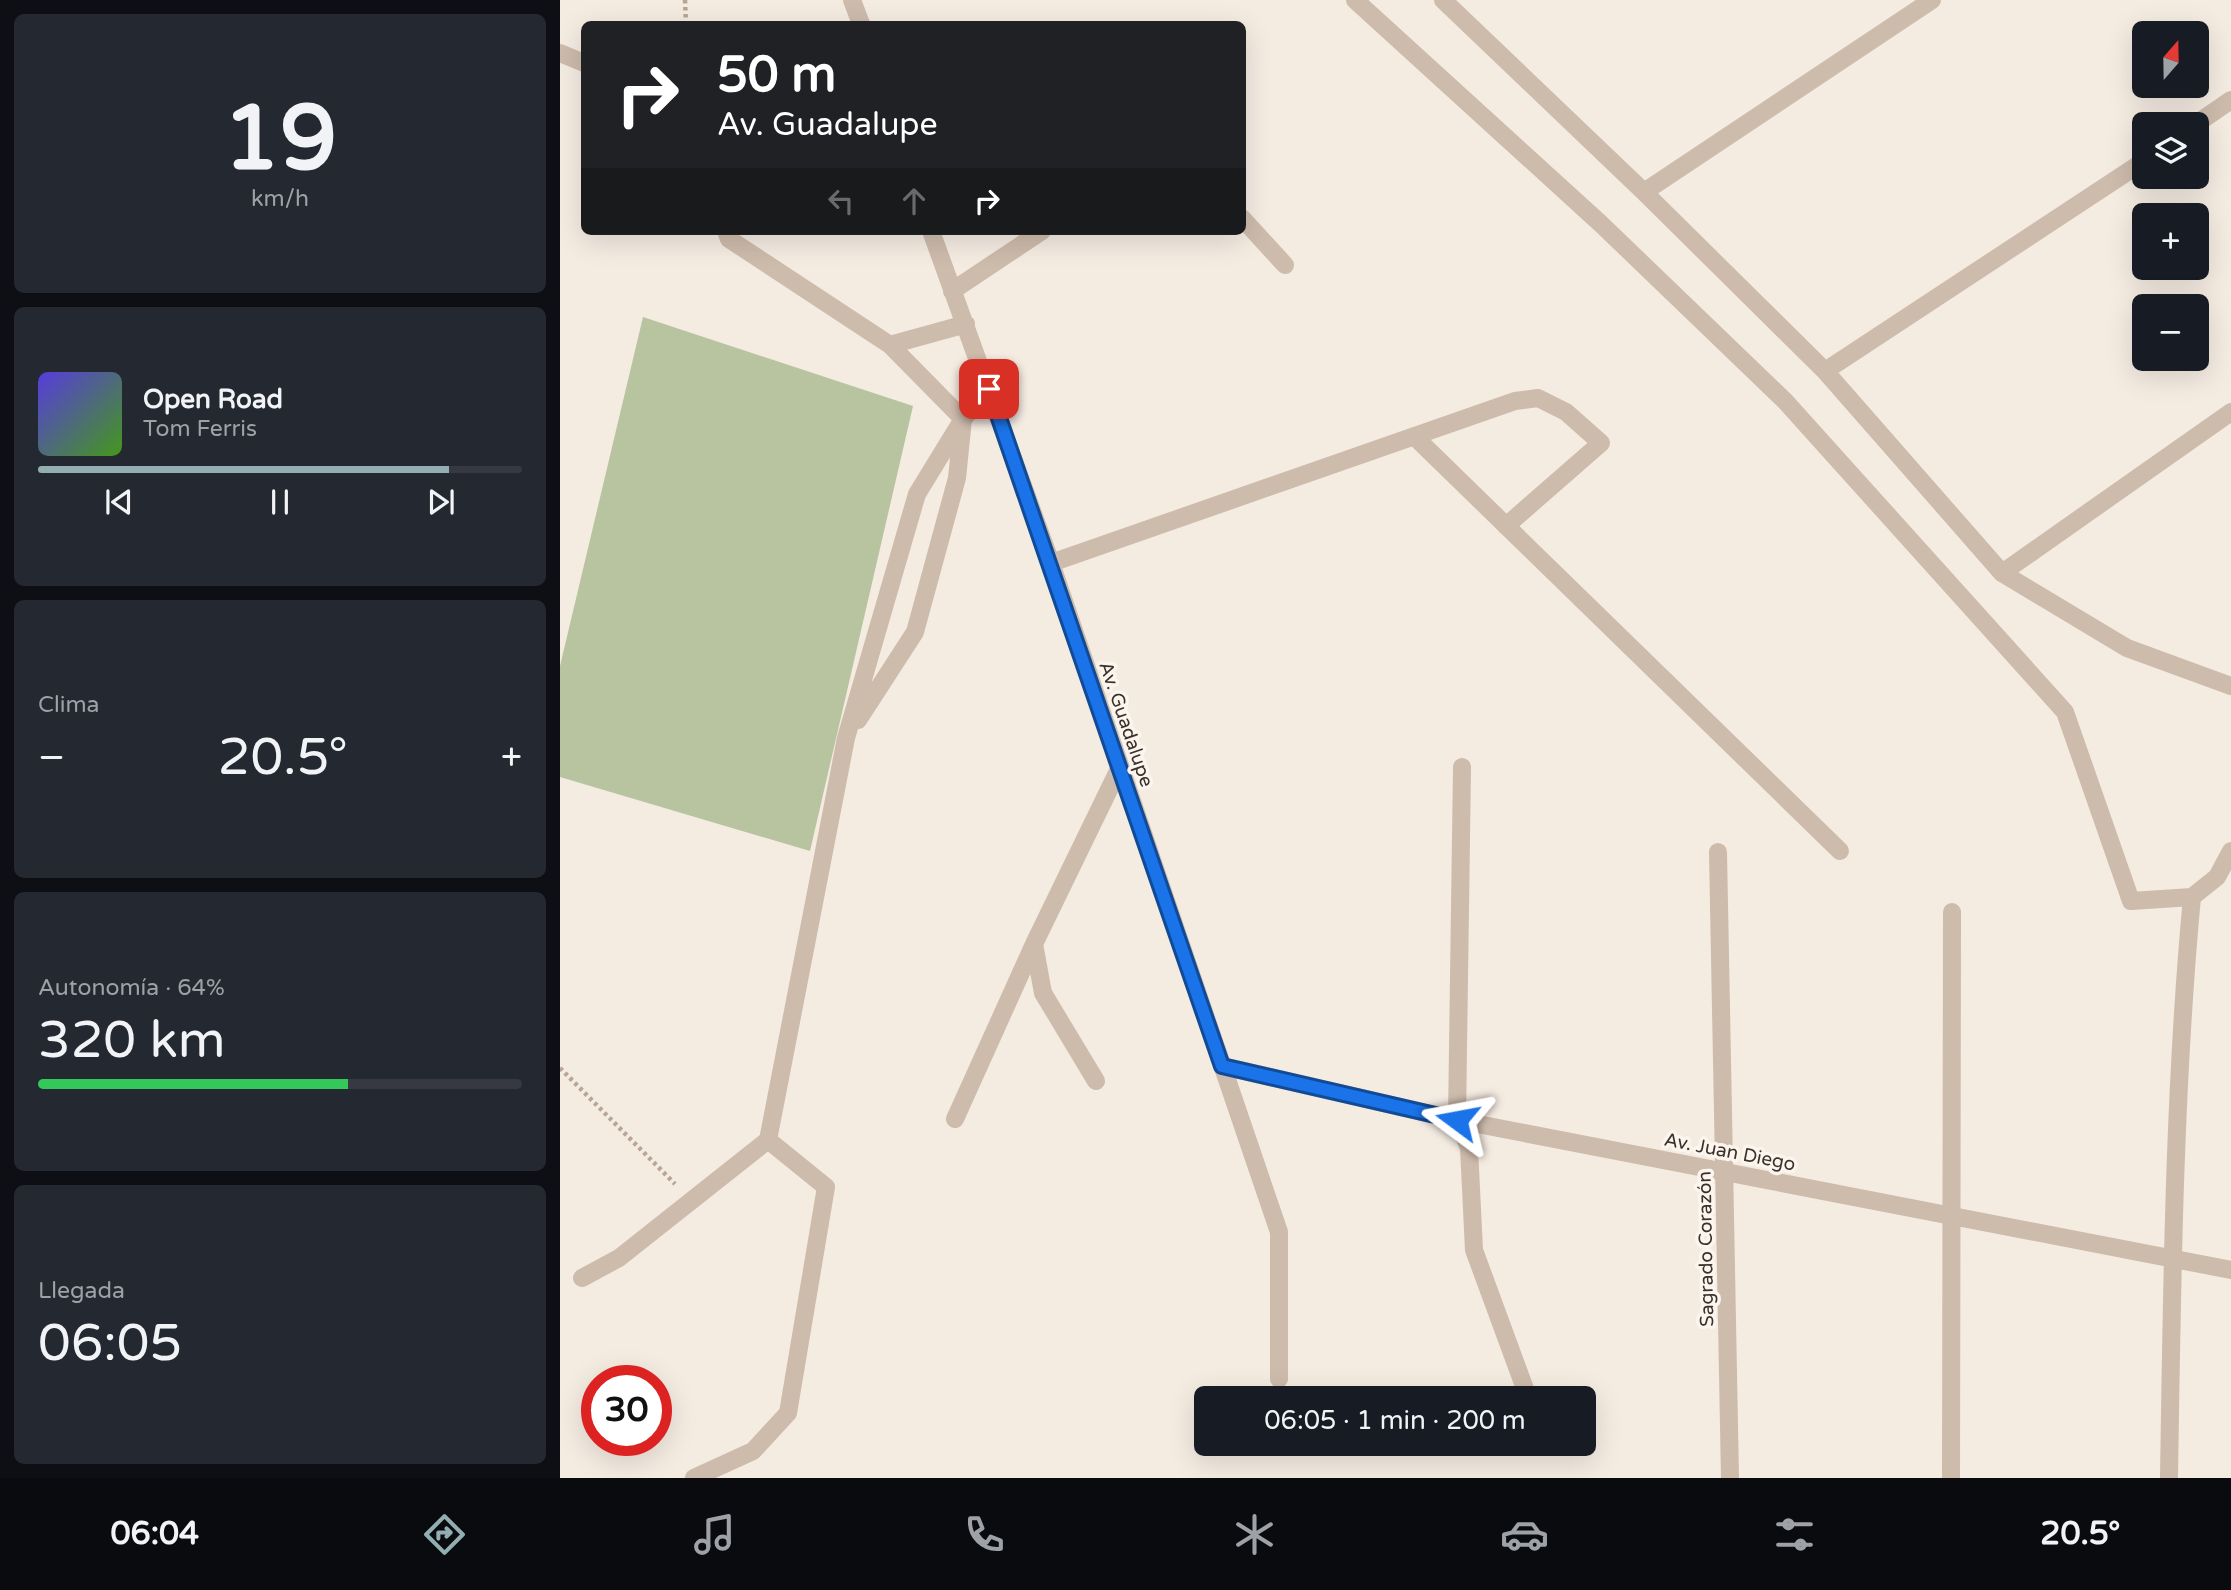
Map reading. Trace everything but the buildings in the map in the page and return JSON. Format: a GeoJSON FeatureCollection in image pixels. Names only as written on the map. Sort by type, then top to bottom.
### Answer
{"type":"FeatureCollection","features":[{"type":"Feature","properties":{"kind":"street"},"geometry":{"type":"LineString","coordinates":[[852,0],[860,21]]}},
{"type":"Feature","properties":{"kind":"street"},"geometry":{"type":"LineString","coordinates":[[1355,0],[1601,224],[1785,401],[2065,712],[2131,901],[2192,897],[2217,877],[2231,851]]}},
{"type":"Feature","properties":{"kind":"street"},"geometry":{"type":"LineString","coordinates":[[1443,0],[1644,192],[1825,371],[2002,573],[2127,648],[2231,686]]}},
{"type":"Feature","properties":{"kind":"street"},"geometry":{"type":"LineString","coordinates":[[1644,192],[1931,0]]}},
{"type":"Feature","properties":{"kind":"street"},"geometry":{"type":"LineString","coordinates":[[560,52],[581,62]]}},
{"type":"Feature","properties":{"kind":"street"},"geometry":{"type":"LineString","coordinates":[[2209,115],[2231,100]]}},
{"type":"Feature","properties":{"kind":"street"},"geometry":{"type":"LineString","coordinates":[[1825,371],[2132,169]]}},
{"type":"Feature","properties":{"kind":"street"},"geometry":{"type":"LineString","coordinates":[[1246,222],[1285,265]]}},
{"type":"Feature","properties":{"kind":"street"},"geometry":{"type":"LineString","coordinates":[[728,235],[729,239],[890,345],[963,419]]}},
{"type":"Feature","properties":{"kind":"street","name":"Av. Guadalupe"},"geometry":{"type":"LineString","coordinates":[[932,235],[1051,563],[1279,1233],[1279,1379]]}},
{"type":"Feature","properties":{"kind":"street"},"geometry":{"type":"LineString","coordinates":[[952,291],[1036,235]]}},
{"type":"Feature","properties":{"kind":"street"},"geometry":{"type":"LineString","coordinates":[[890,345],[965,324]]}},
{"type":"Feature","properties":{"kind":"street"},"geometry":{"type":"LineString","coordinates":[[582,1278],[619,1258],[768,1140],[846,738],[917,494],[963,419],[989,389]]}},
{"type":"Feature","properties":{"kind":"street"},"geometry":{"type":"LineString","coordinates":[[1051,563],[1416,438],[1515,401],[1538,398],[1566,412],[1601,443],[1506,526]]}},
{"type":"Feature","properties":{"kind":"street"},"geometry":{"type":"LineString","coordinates":[[2002,573],[2231,412]]}},
{"type":"Feature","properties":{"kind":"street"},"geometry":{"type":"LineString","coordinates":[[846,738],[915,632],[957,478],[963,419]]}},
{"type":"Feature","properties":{"kind":"street"},"geometry":{"type":"LineString","coordinates":[[1416,438],[1840,851]]}},
{"type":"Feature","properties":{"kind":"street"},"geometry":{"type":"LineString","coordinates":[[955,1119],[1034,944],[1120,767]]}},
{"type":"Feature","properties":{"kind":"street"},"geometry":{"type":"LineString","coordinates":[[1462,767],[1457,1120],[1469,1148],[1474,1250],[1524,1386]]}},
{"type":"Feature","properties":{"kind":"street","name":"Sagrado Corazón"},"geometry":{"type":"LineString","coordinates":[[1718,852],[1730,1478]]}},
{"type":"Feature","properties":{"kind":"street"},"geometry":{"type":"LineString","coordinates":[[2169,1478],[2172,1259],[2181,1014],[2192,897]]}},
{"type":"Feature","properties":{"kind":"street"},"geometry":{"type":"LineString","coordinates":[[1951,1478],[1952,912]]}},
{"type":"Feature","properties":{"kind":"street"},"geometry":{"type":"LineString","coordinates":[[1034,944],[1043,993],[1096,1081]]}},
{"type":"Feature","properties":{"kind":"street","name":"Av. Juan Diego"},"geometry":{"type":"LineString","coordinates":[[1222,1066],[1457,1120],[2231,1270]]}},
{"type":"Feature","properties":{"kind":"street"},"geometry":{"type":"LineString","coordinates":[[694,1478],[753,1451],[788,1413],[826,1187],[768,1140]]}},
{"type":"Feature","properties":{"kind":"path"},"geometry":{"type":"LineString","coordinates":[[685,0],[686,21]]}},
{"type":"Feature","properties":{"kind":"path"},"geometry":{"type":"LineString","coordinates":[[560,1068],[692,1201]]}},
{"type":"Feature","properties":{"kind":"green space"},"geometry":{"type":"Polygon","coordinates":[[[643,317],[913,406],[810,851],[560,777],[560,666],[643,317]]]}},
{"type":"Feature","properties":{"kind":"route"},"geometry":{"type":"LineString","coordinates":[[989,389],[1222,1066],[1457,1120]]}}]}
